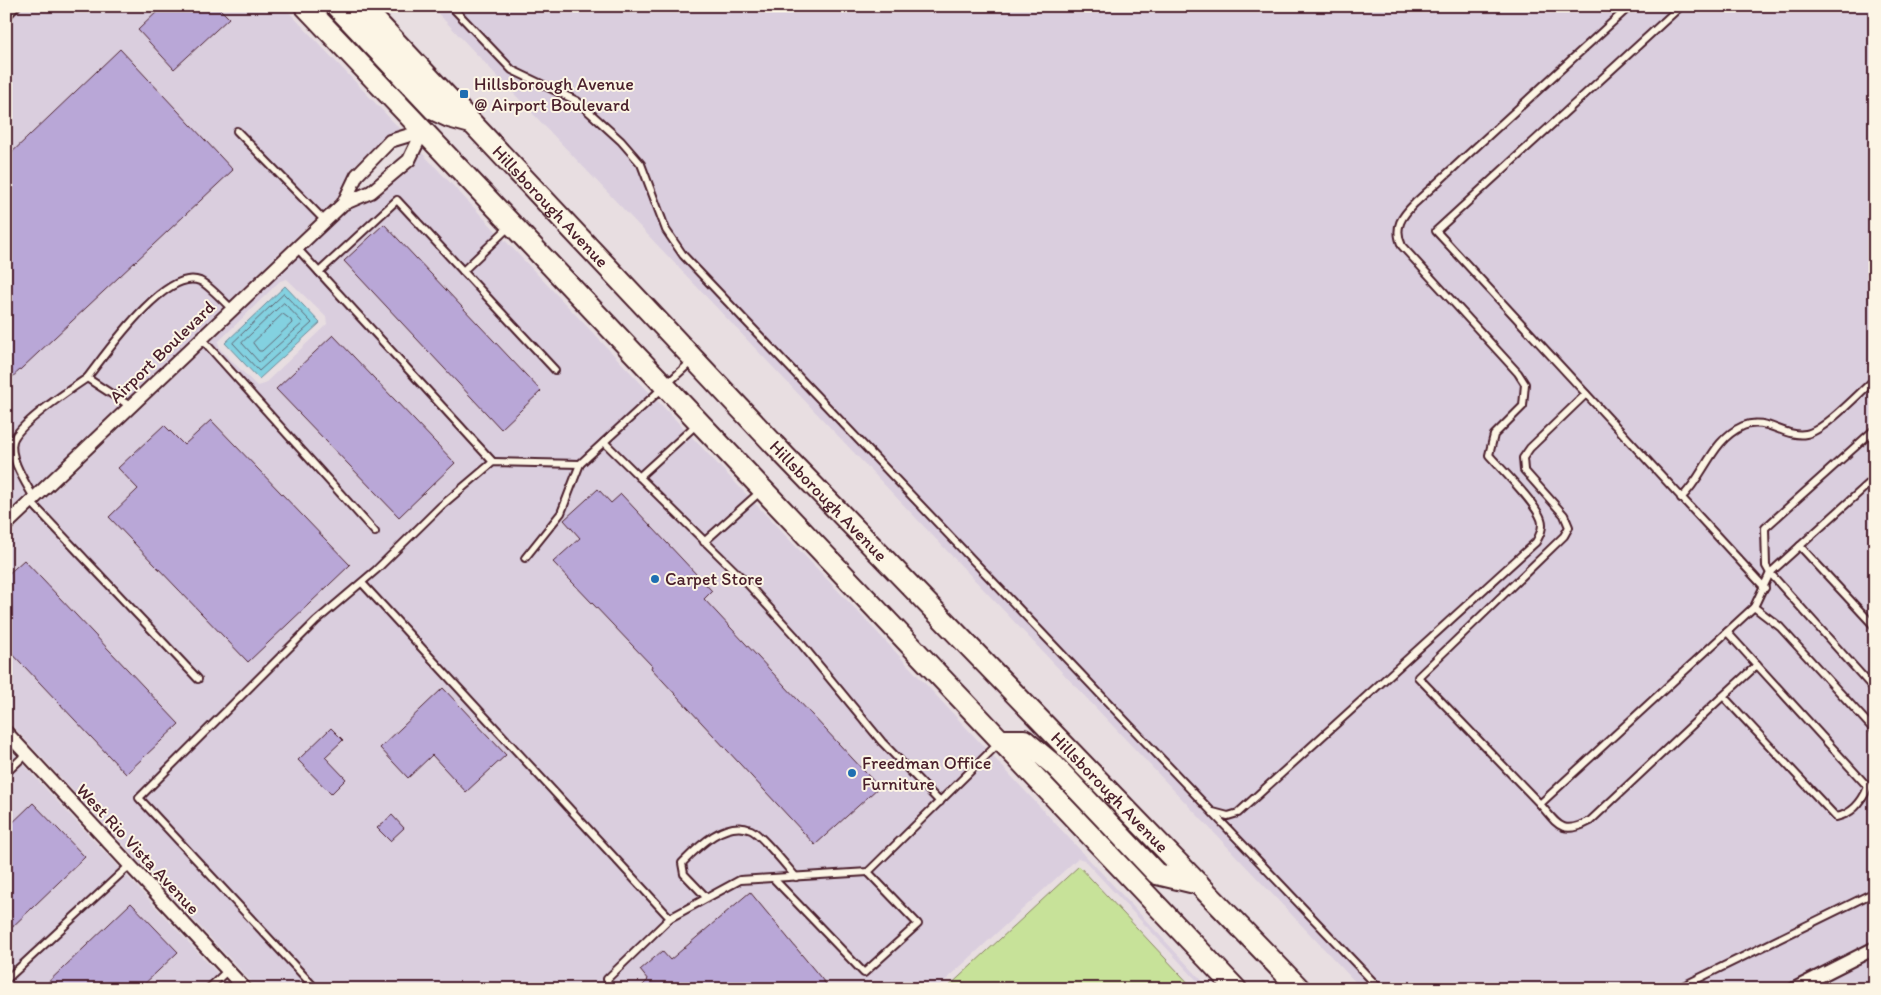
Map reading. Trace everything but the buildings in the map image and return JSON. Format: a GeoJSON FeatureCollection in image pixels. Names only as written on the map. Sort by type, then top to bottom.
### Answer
{"type":"FeatureCollection","features":[{"type":"Feature","properties":{"kind":"main road"},"geometry":{"type":"LineString","coordinates":[[304,6],[1229,982],[1247,989]]}},
{"type":"Feature","properties":{"kind":"main road"},"geometry":{"type":"LineString","coordinates":[[336,6],[434,110],[449,117],[471,123]]}},
{"type":"Feature","properties":{"kind":"main road","name":"Hillsborough Avenue"},"geometry":{"type":"LineString","coordinates":[[362,6],[694,359],[1300,989]]}},
{"type":"Feature","properties":{"kind":"main road"},"geometry":{"type":"LineString","coordinates":[[1001,740],[1024,740],[1055,766],[1157,874],[1198,884]]}},
{"type":"Feature","properties":{"kind":"street","name":"Airport Boulevard"},"geometry":{"type":"LineString","coordinates":[[343,204],[357,175],[390,141],[423,131]]}},
{"type":"Feature","properties":{"kind":"street","name":"Airport Boulevard"},"geometry":{"type":"LineString","coordinates":[[6,525],[325,220],[343,204],[371,192],[409,160],[423,131]]}},
{"type":"Feature","properties":{"kind":"street","name":"West Rio Vista Avenue"},"geometry":{"type":"LineString","coordinates":[[6,732],[245,989]]}},
{"type":"Feature","properties":{"kind":"street"},"geometry":{"type":"LineString","coordinates":[[1794,989],[1875,948]]}},
{"type":"Feature","properties":{"kind":"lane"},"geometry":{"type":"LineString","coordinates":[[6,17],[18,6]]}},
{"type":"Feature","properties":{"kind":"lane"},"geometry":{"type":"LineString","coordinates":[[451,6],[512,70],[577,101],[621,141],[641,164],[666,230],[682,255],[1380,989]]}},
{"type":"Feature","properties":{"kind":"lane"},"geometry":{"type":"LineString","coordinates":[[1212,812],[1228,816],[1238,813],[1536,542],[1542,532],[1542,520],[1534,508],[1489,455],[1494,435],[1523,406],[1525,384],[1518,373],[1402,246],[1398,226],[1402,217],[1415,203],[1630,6]]}},
{"type":"Feature","properties":{"kind":"lane"},"geometry":{"type":"LineString","coordinates":[[1681,6],[1436,231],[1765,588]]}},
{"type":"Feature","properties":{"kind":"lane"},"geometry":{"type":"LineString","coordinates":[[237,131],[325,220]]}},
{"type":"Feature","properties":{"kind":"lane"},"geometry":{"type":"LineString","coordinates":[[319,272],[397,200],[555,370]]}},
{"type":"Feature","properties":{"kind":"lane"},"geometry":{"type":"LineString","coordinates":[[463,271],[512,224]]}},
{"type":"Feature","properties":{"kind":"lane"},"geometry":{"type":"LineString","coordinates":[[296,247],[493,462]]}},
{"type":"Feature","properties":{"kind":"lane"},"geometry":{"type":"LineString","coordinates":[[198,679],[33,500],[21,476],[13,453],[13,440],[25,424],[87,378],[114,339],[165,289],[183,280],[199,281],[232,309]]}},
{"type":"Feature","properties":{"kind":"lane"},"geometry":{"type":"LineString","coordinates":[[201,338],[374,532]]}},
{"type":"Feature","properties":{"kind":"lane"},"geometry":{"type":"LineString","coordinates":[[526,558],[561,513],[580,464],[694,359]]}},
{"type":"Feature","properties":{"kind":"lane"},"geometry":{"type":"LineString","coordinates":[[87,378],[130,406]]}},
{"type":"Feature","properties":{"kind":"lane"},"geometry":{"type":"LineString","coordinates":[[1682,498],[1692,488],[1714,448],[1731,433],[1744,426],[1758,423],[1805,434],[1818,430],[1875,378]]}},
{"type":"Feature","properties":{"kind":"lane"},"geometry":{"type":"LineString","coordinates":[[1586,394],[1530,448],[1524,458],[1524,470],[1564,515],[1569,527],[1564,536],[1418,677],[1557,824],[1567,829],[1576,828],[1590,821],[1757,665]]}},
{"type":"Feature","properties":{"kind":"lane"},"geometry":{"type":"LineString","coordinates":[[639,477],[699,422]]}},
{"type":"Feature","properties":{"kind":"lane"},"geometry":{"type":"LineString","coordinates":[[1875,429],[1765,528],[1766,566],[1770,573],[1875,690]]}},
{"type":"Feature","properties":{"kind":"lane"},"geometry":{"type":"LineString","coordinates":[[604,442],[794,635],[882,742],[940,802]]}},
{"type":"Feature","properties":{"kind":"lane"},"geometry":{"type":"LineString","coordinates":[[316,989],[139,798],[316,621],[362,583],[441,506],[493,462],[580,464]]}},
{"type":"Feature","properties":{"kind":"lane"},"geometry":{"type":"LineString","coordinates":[[1540,804],[1754,607],[1765,588],[1770,573],[1875,478]]}},
{"type":"Feature","properties":{"kind":"lane"},"geometry":{"type":"LineString","coordinates":[[704,542],[763,489]]}},
{"type":"Feature","properties":{"kind":"lane"},"geometry":{"type":"LineString","coordinates":[[1800,546],[1875,627]]}},
{"type":"Feature","properties":{"kind":"lane"},"geometry":{"type":"LineString","coordinates":[[362,583],[670,918]]}},
{"type":"Feature","properties":{"kind":"lane"},"geometry":{"type":"LineString","coordinates":[[1754,607],[1780,627],[1875,731]]}},
{"type":"Feature","properties":{"kind":"lane"},"geometry":{"type":"LineString","coordinates":[[1723,696],[1836,817],[1851,811],[1860,802],[1868,786],[1727,632]]}},
{"type":"Feature","properties":{"kind":"lane"},"geometry":{"type":"LineString","coordinates":[[609,989],[607,979],[670,918],[740,880],[868,872],[1001,740]]}},
{"type":"Feature","properties":{"kind":"lane"},"geometry":{"type":"LineString","coordinates":[[6,773],[26,754]]}},
{"type":"Feature","properties":{"kind":"lane"},"geometry":{"type":"LineString","coordinates":[[706,898],[684,874],[682,863],[723,829],[740,827],[752,830],[796,877]]}},
{"type":"Feature","properties":{"kind":"lane"},"geometry":{"type":"LineString","coordinates":[[6,980],[130,865]]}},
{"type":"Feature","properties":{"kind":"lane"},"geometry":{"type":"LineString","coordinates":[[774,878],[864,973],[918,924],[868,872]]}},
{"type":"Feature","properties":{"kind":"lane"},"geometry":{"type":"LineString","coordinates":[[1677,989],[1875,892]]}},
{"type":"Feature","properties":{"kind":"lane"},"geometry":{"type":"LineString","coordinates":[[208,989],[228,970]]}},
{"type":"Feature","properties":{"kind":"shaded area"},"geometry":{"type":"Polygon","coordinates":[[[6,6],[283,6],[400,129],[384,136],[351,169],[336,199],[6,514],[6,6]]]}},
{"type":"Feature","properties":{"kind":"shaded area"},"geometry":{"type":"Polygon","coordinates":[[[431,6],[1875,6],[1875,989],[1362,989],[431,6]]]}},
{"type":"Feature","properties":{"kind":"shaded area"},"geometry":{"type":"Polygon","coordinates":[[[422,153],[862,616],[1210,989],[1205,989],[1084,860],[1078,858],[936,989],[258,989],[6,719],[6,537],[347,211],[376,198],[414,167],[422,153]],[[287,279],[280,281],[218,342],[220,349],[257,386],[264,384],[327,324],[326,317],[287,279]]]}},
{"type":"Feature","properties":{"kind":"shaded area"},"geometry":{"type":"Polygon","coordinates":[[[6,746],[232,989],[6,989],[6,746]]]}},
{"type":"Feature","properties":{"kind":"green space"},"geometry":{"type":"Polygon","coordinates":[[[1079,866],[1194,989],[946,989],[1079,866]]]}},
{"type":"Feature","properties":{"kind":"water"},"geometry":{"type":"Polygon","coordinates":[[[285,286],[320,323],[259,379],[225,343],[285,286]]]}},
{"type":"Feature","properties":{"kind":"place","name":"Hillsborough Avenue @ Airport Boulevard"},"geometry":{"type":"Point","coordinates":[464,94]}},
{"type":"Feature","properties":{"kind":"place","name":"Carpet Store"},"geometry":{"type":"Point","coordinates":[655,579]}},
{"type":"Feature","properties":{"kind":"place","name":"Freedman Office Furniture"},"geometry":{"type":"Point","coordinates":[852,773]}}]}
